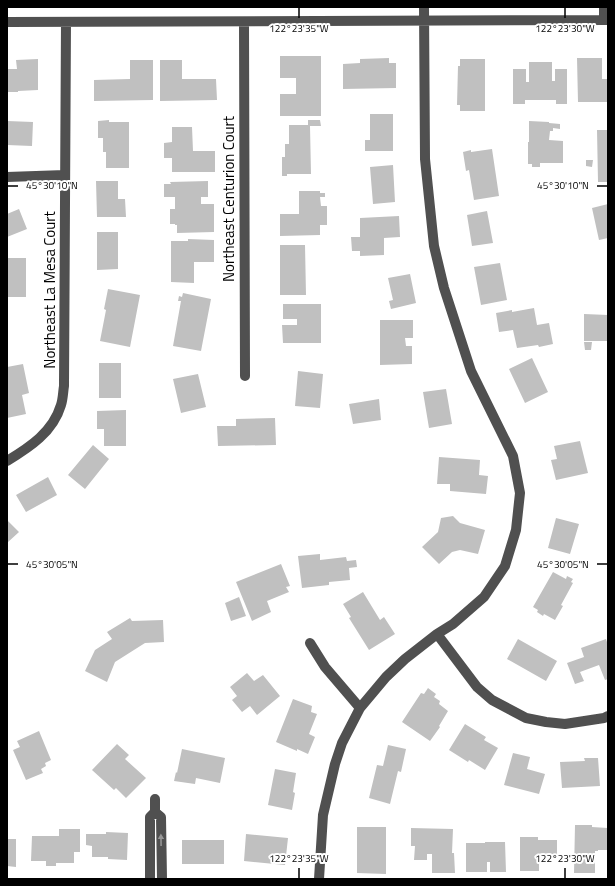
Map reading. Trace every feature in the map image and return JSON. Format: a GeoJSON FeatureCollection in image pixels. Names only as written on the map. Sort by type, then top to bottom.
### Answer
{"type":"FeatureCollection","features":[{"type":"Feature","properties":{"kind":"street"},"geometry":{"type":"LineString","coordinates":[[320,879],[323,815],[335,764],[342,744],[360,708],[386,677],[405,659],[437,634],[453,624],[484,597],[505,566],[516,530],[520,493],[513,456],[470,370],[444,288],[434,246],[425,159],[424,7]]}},
{"type":"Feature","properties":{"kind":"street"},"geometry":{"type":"LineString","coordinates":[[7,22],[606,20],[604,7]]}},
{"type":"Feature","properties":{"kind":"street","name":"Northeast La Mesa Court"},"geometry":{"type":"LineString","coordinates":[[7,461],[42,437],[54,422],[61,405],[64,386],[66,22]]}},
{"type":"Feature","properties":{"kind":"street","name":"Northeast Centurion Court"},"geometry":{"type":"LineString","coordinates":[[244,22],[245,376]]}},
{"type":"Feature","properties":{"kind":"street"},"geometry":{"type":"LineString","coordinates":[[7,177],[65,175]]}},
{"type":"Feature","properties":{"kind":"street"},"geometry":{"type":"LineString","coordinates":[[437,634],[477,687],[492,700],[526,718],[565,724],[604,718],[608,716]]}},
{"type":"Feature","properties":{"kind":"street"},"geometry":{"type":"LineString","coordinates":[[310,643],[325,667],[360,708]]}},
{"type":"Feature","properties":{"kind":"street"},"geometry":{"type":"LineString","coordinates":[[150,879],[150,817],[155,812],[155,799]]}},
{"type":"Feature","properties":{"kind":"street"},"geometry":{"type":"LineString","coordinates":[[155,812],[161,817],[162,879]]}},
{"type":"Feature","properties":{"kind":"building"},"geometry":{"type":"Polygon","coordinates":[[[280,56],[321,56],[321,116],[280,116],[280,94],[296,94],[296,78],[280,78],[280,56]]]}},
{"type":"Feature","properties":{"kind":"building"},"geometry":{"type":"Polygon","coordinates":[[[389,58],[389,63],[396,63],[396,88],[343,89],[343,64],[360,63],[360,59],[389,58]]]}},
{"type":"Feature","properties":{"kind":"building"},"geometry":{"type":"Polygon","coordinates":[[[577,58],[602,58],[602,79],[608,79],[608,102],[578,102],[577,58]]]}},
{"type":"Feature","properties":{"kind":"building"},"geometry":{"type":"Polygon","coordinates":[[[38,59],[38,90],[7,92],[7,69],[17,69],[16,60],[38,59]]]}},
{"type":"Feature","properties":{"kind":"building"},"geometry":{"type":"Polygon","coordinates":[[[460,59],[485,59],[485,111],[460,111],[460,105],[457,105],[458,66],[460,66],[460,59]]]}},
{"type":"Feature","properties":{"kind":"building"},"geometry":{"type":"Polygon","coordinates":[[[130,60],[153,60],[153,100],[94,101],[94,80],[130,79],[130,60]]]}},
{"type":"Feature","properties":{"kind":"building"},"geometry":{"type":"Polygon","coordinates":[[[160,60],[182,60],[182,79],[216,79],[217,100],[160,101],[160,60]]]}},
{"type":"Feature","properties":{"kind":"building"},"geometry":{"type":"Polygon","coordinates":[[[529,62],[552,62],[552,81],[555,81],[555,69],[567,69],[567,104],[556,104],[556,100],[525,100],[525,104],[513,104],[513,69],[526,69],[526,82],[529,82],[529,62]]]}},
{"type":"Feature","properties":{"kind":"building"},"geometry":{"type":"Polygon","coordinates":[[[370,114],[393,114],[393,151],[365,151],[365,140],[370,140],[370,114]]]}},
{"type":"Feature","properties":{"kind":"building"},"geometry":{"type":"Polygon","coordinates":[[[109,120],[109,122],[129,122],[129,168],[106,168],[106,152],[103,152],[103,138],[98,138],[98,121],[109,120]]]}},
{"type":"Feature","properties":{"kind":"building"},"geometry":{"type":"Polygon","coordinates":[[[308,120],[320,120],[321,126],[310,126],[311,174],[287,174],[287,176],[282,176],[282,157],[285,157],[285,144],[289,144],[289,125],[308,125],[308,120]]]}},
{"type":"Feature","properties":{"kind":"building"},"geometry":{"type":"Polygon","coordinates":[[[7,121],[33,122],[32,146],[7,145],[7,121]]]}},
{"type":"Feature","properties":{"kind":"building"},"geometry":{"type":"Polygon","coordinates":[[[529,121],[560,124],[560,129],[553,128],[553,131],[550,131],[549,140],[563,141],[563,163],[540,163],[540,167],[532,167],[532,164],[528,164],[529,121]]]}},
{"type":"Feature","properties":{"kind":"building"},"geometry":{"type":"Polygon","coordinates":[[[172,127],[192,127],[193,151],[215,151],[215,172],[172,172],[172,158],[164,158],[164,143],[172,142],[172,127]]]}},
{"type":"Feature","properties":{"kind":"building"},"geometry":{"type":"Polygon","coordinates":[[[597,130],[608,130],[608,182],[598,182],[597,130]]]}},
{"type":"Feature","properties":{"kind":"building"},"geometry":{"type":"Polygon","coordinates":[[[492,149],[499,196],[474,200],[469,170],[466,171],[463,152],[492,149]]]}},
{"type":"Feature","properties":{"kind":"building"},"geometry":{"type":"Polygon","coordinates":[[[586,160],[593,160],[592,167],[586,166],[586,160]]]}},
{"type":"Feature","properties":{"kind":"building"},"geometry":{"type":"Polygon","coordinates":[[[393,165],[395,202],[373,204],[370,167],[393,165]]]}},
{"type":"Feature","properties":{"kind":"building"},"geometry":{"type":"Polygon","coordinates":[[[96,181],[118,181],[118,199],[125,199],[126,217],[97,217],[96,181]]]}},
{"type":"Feature","properties":{"kind":"building"},"geometry":{"type":"Polygon","coordinates":[[[208,181],[208,197],[201,197],[201,204],[214,204],[214,232],[177,233],[177,225],[170,224],[170,209],[175,209],[175,197],[164,197],[164,184],[171,184],[170,182],[208,181]]]}},
{"type":"Feature","properties":{"kind":"building"},"geometry":{"type":"Polygon","coordinates":[[[299,191],[320,191],[320,193],[325,193],[325,197],[320,197],[321,206],[327,206],[327,225],[320,225],[320,235],[280,236],[280,214],[299,214],[299,191]]]}},
{"type":"Feature","properties":{"kind":"building"},"geometry":{"type":"Polygon","coordinates":[[[608,204],[608,238],[599,240],[592,208],[608,204]]]}},
{"type":"Feature","properties":{"kind":"building"},"geometry":{"type":"Polygon","coordinates":[[[19,209],[27,229],[7,237],[7,214],[19,209]]]}},
{"type":"Feature","properties":{"kind":"building"},"geometry":{"type":"Polygon","coordinates":[[[487,211],[493,243],[472,246],[467,215],[487,211]]]}},
{"type":"Feature","properties":{"kind":"building"},"geometry":{"type":"Polygon","coordinates":[[[399,216],[400,237],[384,238],[384,255],[360,256],[360,251],[352,251],[351,237],[360,237],[360,218],[399,216]]]}},
{"type":"Feature","properties":{"kind":"building"},"geometry":{"type":"Polygon","coordinates":[[[97,232],[118,232],[118,269],[97,270],[97,232]]]}},
{"type":"Feature","properties":{"kind":"building"},"geometry":{"type":"Polygon","coordinates":[[[188,239],[214,240],[214,262],[194,262],[194,283],[171,282],[171,241],[188,241],[188,239]]]}},
{"type":"Feature","properties":{"kind":"building"},"geometry":{"type":"Polygon","coordinates":[[[280,245],[305,245],[306,295],[280,295],[280,245]]]}},
{"type":"Feature","properties":{"kind":"building"},"geometry":{"type":"Polygon","coordinates":[[[7,258],[26,258],[26,297],[7,297],[7,258]]]}},
{"type":"Feature","properties":{"kind":"building"},"geometry":{"type":"Polygon","coordinates":[[[500,263],[507,300],[481,305],[474,267],[500,263]]]}},
{"type":"Feature","properties":{"kind":"building"},"geometry":{"type":"Polygon","coordinates":[[[410,274],[416,303],[391,309],[389,301],[393,300],[388,278],[410,274]]]}},
{"type":"Feature","properties":{"kind":"building"},"geometry":{"type":"Polygon","coordinates":[[[108,289],[140,295],[130,347],[100,341],[106,310],[104,309],[108,289]]]}},
{"type":"Feature","properties":{"kind":"building"},"geometry":{"type":"Polygon","coordinates":[[[183,293],[211,299],[201,351],[173,346],[181,301],[178,301],[179,296],[182,297],[183,293]]]}},
{"type":"Feature","properties":{"kind":"building"},"geometry":{"type":"Polygon","coordinates":[[[283,304],[321,304],[321,343],[283,343],[282,325],[297,325],[297,319],[283,319],[283,304]]]}},
{"type":"Feature","properties":{"kind":"building"},"geometry":{"type":"Polygon","coordinates":[[[534,308],[537,325],[549,323],[553,344],[539,347],[538,345],[517,348],[513,330],[499,332],[496,313],[534,308]]]}},
{"type":"Feature","properties":{"kind":"building"},"geometry":{"type":"Polygon","coordinates":[[[584,314],[608,315],[608,341],[584,341],[584,314]]]}},
{"type":"Feature","properties":{"kind":"building"},"geometry":{"type":"Polygon","coordinates":[[[380,320],[413,320],[413,338],[405,338],[406,346],[412,346],[412,364],[380,365],[380,320]]]}},
{"type":"Feature","properties":{"kind":"building"},"geometry":{"type":"Polygon","coordinates":[[[584,342],[592,342],[591,350],[585,350],[584,342]]]}},
{"type":"Feature","properties":{"kind":"building"},"geometry":{"type":"Polygon","coordinates":[[[532,358],[548,392],[525,403],[509,369],[532,358]]]}},
{"type":"Feature","properties":{"kind":"building"},"geometry":{"type":"Polygon","coordinates":[[[99,363],[121,363],[121,398],[99,398],[99,363]]]}},
{"type":"Feature","properties":{"kind":"building"},"geometry":{"type":"Polygon","coordinates":[[[23,364],[29,393],[22,395],[26,414],[7,418],[7,367],[23,364]]]}},
{"type":"Feature","properties":{"kind":"building"},"geometry":{"type":"Polygon","coordinates":[[[298,371],[323,374],[320,408],[295,406],[298,371]]]}},
{"type":"Feature","properties":{"kind":"building"},"geometry":{"type":"Polygon","coordinates":[[[198,374],[206,407],[181,413],[173,379],[198,374]]]}},
{"type":"Feature","properties":{"kind":"building"},"geometry":{"type":"Polygon","coordinates":[[[446,389],[452,424],[429,428],[423,392],[446,389]]]}},
{"type":"Feature","properties":{"kind":"building"},"geometry":{"type":"Polygon","coordinates":[[[379,399],[381,420],[353,424],[349,404],[379,399]]]}},
{"type":"Feature","properties":{"kind":"building"},"geometry":{"type":"Polygon","coordinates":[[[126,410],[126,446],[104,446],[104,429],[97,429],[97,411],[126,410]]]}},
{"type":"Feature","properties":{"kind":"building"},"geometry":{"type":"Polygon","coordinates":[[[275,418],[276,445],[218,446],[217,426],[236,426],[236,419],[275,418]]]}},
{"type":"Feature","properties":{"kind":"building"},"geometry":{"type":"Polygon","coordinates":[[[580,441],[588,473],[556,480],[551,460],[557,459],[554,446],[580,441]]]}},
{"type":"Feature","properties":{"kind":"building"},"geometry":{"type":"Polygon","coordinates":[[[93,445],[109,459],[85,489],[68,475],[93,445]]]}},
{"type":"Feature","properties":{"kind":"building"},"geometry":{"type":"Polygon","coordinates":[[[439,457],[480,460],[479,475],[488,476],[486,494],[450,491],[450,484],[437,484],[439,457]]]}},
{"type":"Feature","properties":{"kind":"building"},"geometry":{"type":"Polygon","coordinates":[[[48,477],[57,495],[26,512],[16,495],[48,477]]]}},
{"type":"Feature","properties":{"kind":"building"},"geometry":{"type":"Polygon","coordinates":[[[453,516],[460,523],[485,530],[478,554],[460,550],[452,552],[439,564],[422,547],[438,532],[441,518],[453,516]]]}},
{"type":"Feature","properties":{"kind":"building"},"geometry":{"type":"Polygon","coordinates":[[[556,518],[579,524],[570,554],[548,548],[556,518]]]}},
{"type":"Feature","properties":{"kind":"building"},"geometry":{"type":"Polygon","coordinates":[[[7,520],[19,532],[7,543],[7,520]]]}},
{"type":"Feature","properties":{"kind":"building"},"geometry":{"type":"Polygon","coordinates":[[[320,554],[320,560],[346,557],[347,561],[356,560],[357,567],[349,568],[350,580],[329,582],[329,585],[302,588],[298,556],[320,554]]]}},
{"type":"Feature","properties":{"kind":"building"},"geometry":{"type":"Polygon","coordinates":[[[281,564],[290,586],[286,587],[289,592],[267,601],[271,612],[252,621],[236,582],[281,564]]]}},
{"type":"Feature","properties":{"kind":"building"},"geometry":{"type":"Polygon","coordinates":[[[553,572],[566,579],[567,576],[573,579],[571,582],[573,583],[561,605],[563,606],[555,620],[544,614],[543,616],[533,607],[553,572]]]}},
{"type":"Feature","properties":{"kind":"building"},"geometry":{"type":"Polygon","coordinates":[[[363,592],[380,620],[384,617],[395,634],[369,650],[349,618],[351,617],[343,604],[363,592]]]}},
{"type":"Feature","properties":{"kind":"building"},"geometry":{"type":"Polygon","coordinates":[[[239,597],[246,616],[231,621],[225,603],[239,597]]]}},
{"type":"Feature","properties":{"kind":"building"},"geometry":{"type":"Polygon","coordinates":[[[130,618],[132,621],[163,620],[164,642],[145,643],[115,662],[107,682],[85,671],[95,650],[112,639],[107,632],[130,618]]]}},
{"type":"Feature","properties":{"kind":"building"},"geometry":{"type":"Polygon","coordinates":[[[518,639],[557,661],[546,681],[507,659],[518,639]]]}},
{"type":"Feature","properties":{"kind":"building"},"geometry":{"type":"Polygon","coordinates":[[[606,639],[608,645],[608,679],[605,680],[599,665],[580,672],[584,681],[575,684],[567,663],[584,657],[581,648],[606,639]]]}},
{"type":"Feature","properties":{"kind":"building"},"geometry":{"type":"Polygon","coordinates":[[[247,673],[254,681],[263,675],[280,696],[257,715],[250,706],[242,712],[232,700],[237,696],[230,687],[247,673]]]}},
{"type":"Feature","properties":{"kind":"building"},"geometry":{"type":"Polygon","coordinates":[[[428,688],[436,694],[434,697],[440,701],[439,704],[448,711],[439,726],[440,727],[430,741],[402,722],[421,693],[424,694],[428,688]]]}},
{"type":"Feature","properties":{"kind":"building"},"geometry":{"type":"Polygon","coordinates":[[[293,699],[312,706],[311,712],[317,714],[309,734],[315,737],[308,754],[276,742],[293,699]]]}},
{"type":"Feature","properties":{"kind":"building"},"geometry":{"type":"Polygon","coordinates":[[[465,724],[486,737],[484,740],[498,748],[485,770],[469,760],[468,762],[449,750],[465,724]]]}},
{"type":"Feature","properties":{"kind":"building"},"geometry":{"type":"Polygon","coordinates":[[[39,731],[51,760],[45,763],[46,766],[41,769],[43,773],[26,780],[13,750],[20,747],[17,741],[39,731]]]}},
{"type":"Feature","properties":{"kind":"building"},"geometry":{"type":"Polygon","coordinates":[[[117,744],[129,755],[125,759],[146,778],[126,798],[116,788],[114,790],[92,770],[117,744]]]}},
{"type":"Feature","properties":{"kind":"building"},"geometry":{"type":"Polygon","coordinates":[[[388,745],[406,749],[401,772],[398,771],[390,804],[369,798],[377,765],[383,766],[388,745]]]}},
{"type":"Feature","properties":{"kind":"building"},"geometry":{"type":"Polygon","coordinates":[[[182,749],[225,758],[220,783],[196,778],[195,784],[174,781],[182,749]]]}},
{"type":"Feature","properties":{"kind":"building"},"geometry":{"type":"Polygon","coordinates":[[[513,753],[530,757],[527,769],[545,774],[539,794],[504,785],[513,753]]]}},
{"type":"Feature","properties":{"kind":"building"},"geometry":{"type":"Polygon","coordinates":[[[584,758],[598,758],[600,786],[562,788],[560,762],[585,761],[584,758]]]}},
{"type":"Feature","properties":{"kind":"building"},"geometry":{"type":"Polygon","coordinates":[[[275,769],[296,773],[292,810],[268,805],[275,769]]]}},
{"type":"Feature","properties":{"kind":"building"},"geometry":{"type":"Polygon","coordinates":[[[575,825],[592,825],[592,827],[608,828],[608,850],[595,851],[595,873],[574,873],[575,825]]]}},
{"type":"Feature","properties":{"kind":"building"},"geometry":{"type":"Polygon","coordinates":[[[357,827],[386,827],[386,874],[357,873],[357,827]]]}},
{"type":"Feature","properties":{"kind":"building"},"geometry":{"type":"Polygon","coordinates":[[[411,828],[453,829],[452,853],[454,853],[455,873],[432,873],[432,854],[427,854],[427,860],[414,860],[415,846],[411,846],[411,828]]]}},
{"type":"Feature","properties":{"kind":"building"},"geometry":{"type":"Polygon","coordinates":[[[59,829],[80,829],[80,852],[74,852],[74,863],[56,863],[56,866],[46,866],[46,861],[31,861],[32,836],[59,836],[59,829]]]}},
{"type":"Feature","properties":{"kind":"building"},"geometry":{"type":"Polygon","coordinates":[[[106,832],[128,833],[127,860],[108,859],[108,857],[92,857],[92,846],[86,845],[86,834],[106,834],[106,832]]]}},
{"type":"Feature","properties":{"kind":"building"},"geometry":{"type":"Polygon","coordinates":[[[246,834],[288,838],[285,865],[244,861],[246,834]]]}},
{"type":"Feature","properties":{"kind":"building"},"geometry":{"type":"Polygon","coordinates":[[[520,837],[538,837],[538,840],[557,840],[557,858],[539,858],[539,871],[520,871],[520,837]]]}},
{"type":"Feature","properties":{"kind":"building"},"geometry":{"type":"Polygon","coordinates":[[[7,839],[16,839],[16,867],[7,866],[7,839]]]}},
{"type":"Feature","properties":{"kind":"building"},"geometry":{"type":"Polygon","coordinates":[[[182,840],[224,840],[224,864],[182,864],[182,840]]]}},
{"type":"Feature","properties":{"kind":"building"},"geometry":{"type":"Polygon","coordinates":[[[505,842],[506,872],[490,872],[490,862],[487,862],[487,872],[466,872],[466,843],[505,842]]]}}]}
